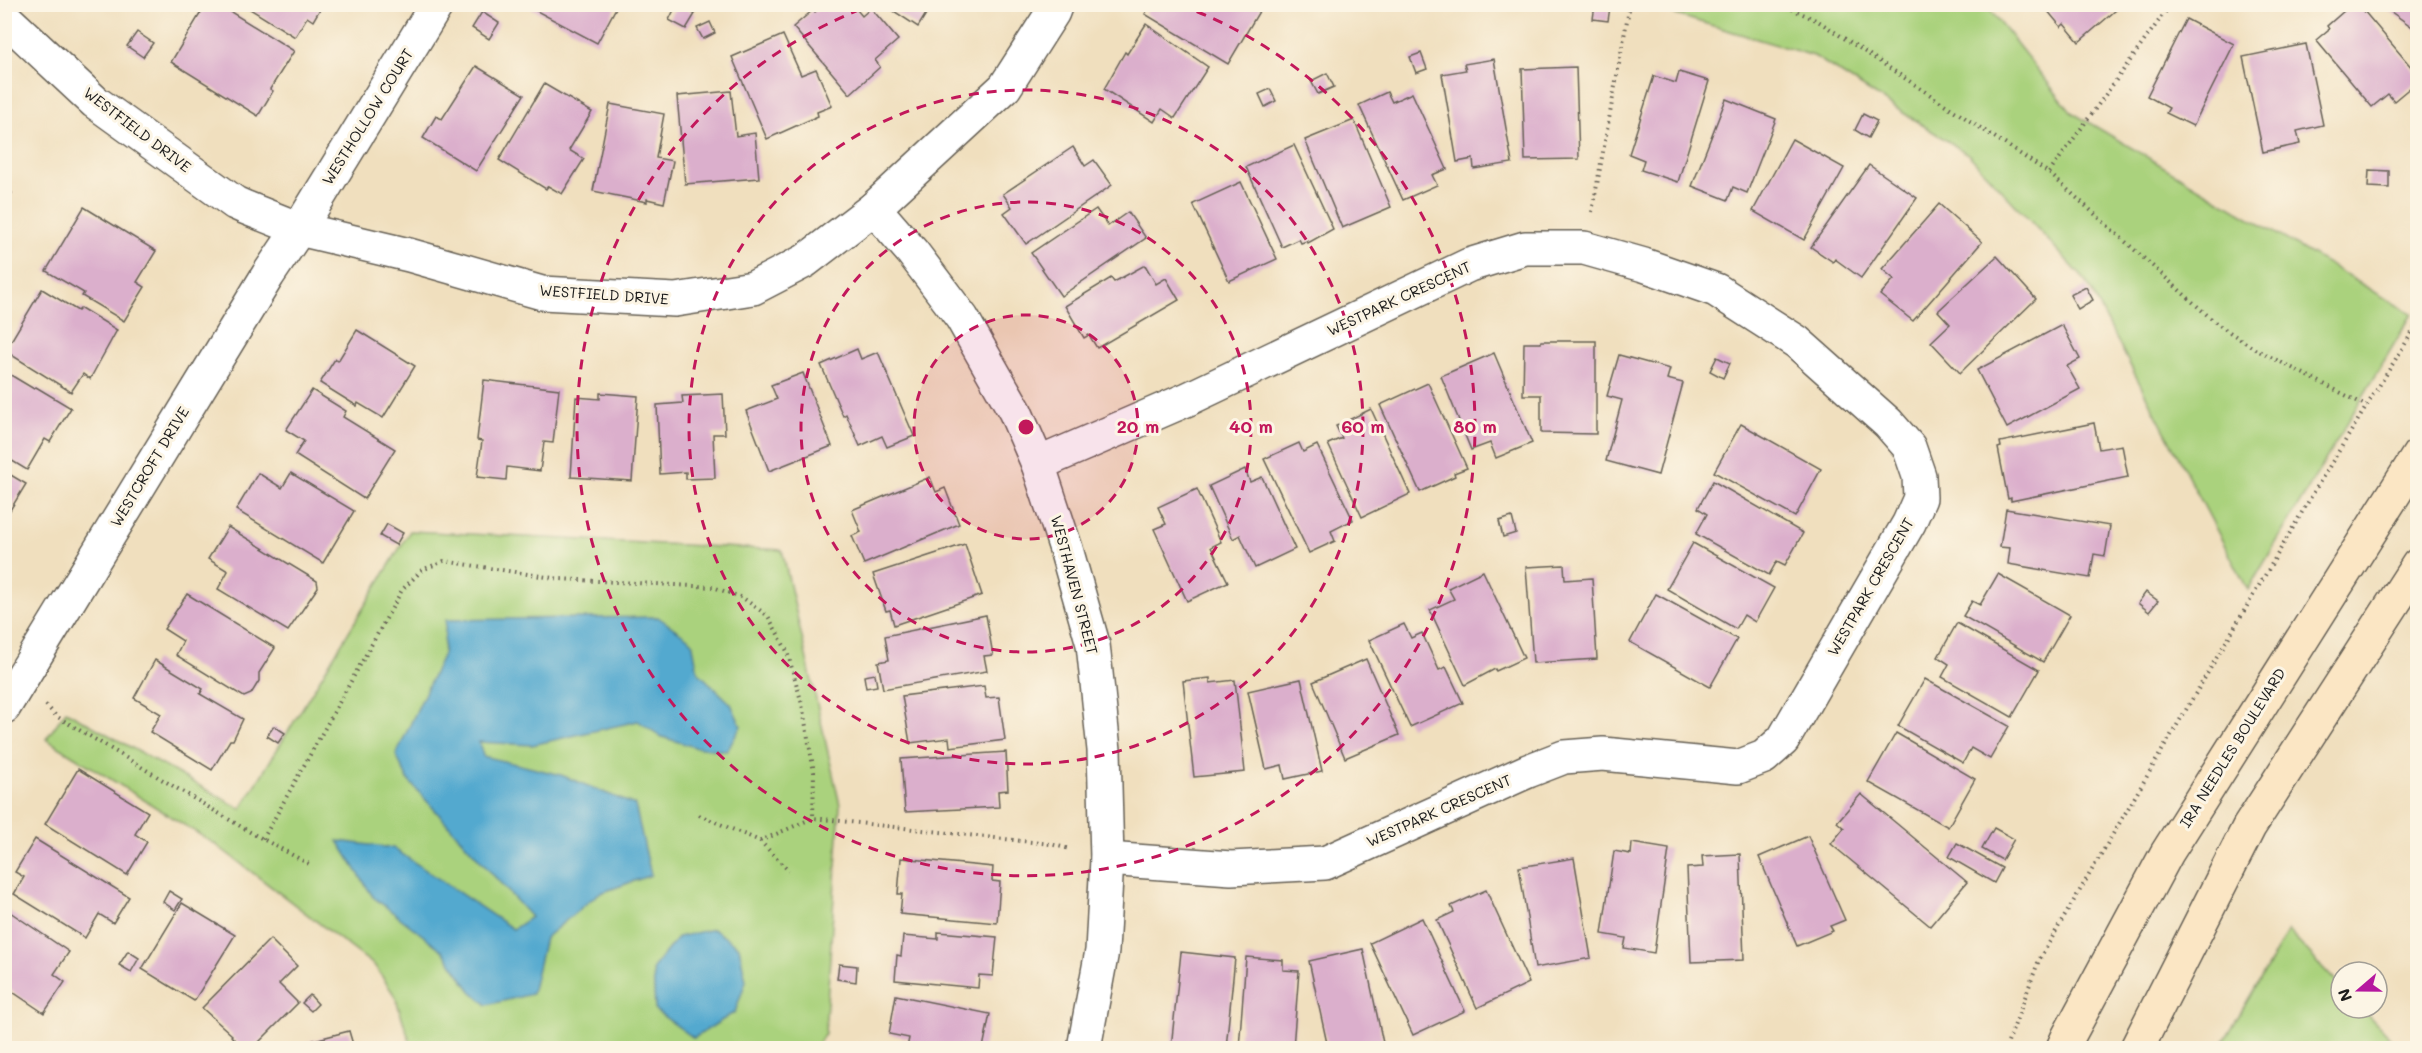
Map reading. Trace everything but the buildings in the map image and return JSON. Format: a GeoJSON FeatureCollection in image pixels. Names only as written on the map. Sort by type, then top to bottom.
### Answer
{"type":"FeatureCollection","features":[{"type":"Feature","properties":{"kind":"main road","name":"IRA NEEDLES BOULEVARD"},"geometry":{"type":"LineString","coordinates":[[2063,1048],[2167,853],[2418,456]]}},
{"type":"Feature","properties":{"kind":"main road"},"geometry":{"type":"LineString","coordinates":[[2137,1048],[2249,827],[2418,565]]}},
{"type":"Feature","properties":{"kind":"street","name":"WESTHOLLOW COURT"},"geometry":{"type":"LineString","coordinates":[[299,229],[437,4]]}},
{"type":"Feature","properties":{"kind":"street","name":"WESTFIELD DRIVE"},"geometry":{"type":"LineString","coordinates":[[4,16],[105,109],[235,202],[299,229],[409,255],[542,292],[675,300],[753,288],[805,261],[874,208],[1005,87],[1056,4]]}},
{"type":"Feature","properties":{"kind":"street","name":"WESTHAVEN STREET"},"geometry":{"type":"LineString","coordinates":[[874,208],[913,253],[962,318],[1015,411],[1038,464],[1066,549],[1093,644],[1104,750],[1107,859],[1102,951],[1084,1048]]}},
{"type":"Feature","properties":{"kind":"street","name":"WESTCROFT DRIVE"},"geometry":{"type":"LineString","coordinates":[[4,707],[14,671],[299,229]]}},
{"type":"Feature","properties":{"kind":"street","name":"WESTPARK CRESCENT"},"geometry":{"type":"LineString","coordinates":[[1038,464],[1188,399],[1469,265],[1525,248],[1584,248],[1644,265],[1716,290],[1797,342],[1887,423],[1909,447],[1919,476],[1920,498],[1909,524],[1783,740],[1764,757],[1738,767],[1604,754],[1564,758],[1528,771],[1325,863],[1231,868],[1107,859]]}},
{"type":"Feature","properties":{"kind":"path"},"geometry":{"type":"LineString","coordinates":[[1584,248],[1630,4]]}},
{"type":"Feature","properties":{"kind":"path"},"geometry":{"type":"LineString","coordinates":[[1781,4],[1818,21],[2049,173],[2216,322],[2255,350],[2367,406]]}},
{"type":"Feature","properties":{"kind":"path"},"geometry":{"type":"LineString","coordinates":[[2049,173],[2171,4]]}},
{"type":"Feature","properties":{"kind":"path"},"geometry":{"type":"LineString","coordinates":[[2006,1048],[2038,960],[2418,323]]}},
{"type":"Feature","properties":{"kind":"path"},"geometry":{"type":"LineString","coordinates":[[263,839],[402,590],[422,570],[444,561],[560,579],[713,587],[743,598],[768,616],[787,651],[802,704],[814,772],[813,818]]}},
{"type":"Feature","properties":{"kind":"path"},"geometry":{"type":"LineString","coordinates":[[14,671],[56,716],[309,864]]}},
{"type":"Feature","properties":{"kind":"path"},"geometry":{"type":"LineString","coordinates":[[699,815],[760,841],[789,871]]}},
{"type":"Feature","properties":{"kind":"path"},"geometry":{"type":"LineString","coordinates":[[760,841],[813,818],[1050,844],[1107,859]]}},
{"type":"Feature","properties":{"kind":"green space"},"geometry":{"type":"Polygon","coordinates":[[[1643,5],[1986,5],[2071,112],[2412,314],[2248,590],[2086,281],[1968,154],[1814,56],[1643,5]]]}},
{"type":"Feature","properties":{"kind":"green space"},"geometry":{"type":"Polygon","coordinates":[[[410,531],[782,550],[840,805],[825,1033],[816,1048],[412,1048],[395,996],[375,966],[215,844],[46,739],[66,711],[241,809],[410,531]]]}},
{"type":"Feature","properties":{"kind":"green space"},"geometry":{"type":"Polygon","coordinates":[[[2288,931],[2329,974],[2329,1020],[2373,1020],[2400,1048],[2220,1048],[2288,931]]]}},
{"type":"Feature","properties":{"kind":"water"},"geometry":{"type":"Polygon","coordinates":[[[658,617],[692,641],[698,672],[731,704],[741,726],[727,751],[695,747],[662,737],[638,721],[532,745],[479,742],[483,756],[561,775],[635,805],[651,875],[598,894],[545,938],[532,994],[487,1005],[471,991],[443,951],[373,897],[338,841],[393,848],[513,929],[531,917],[408,780],[396,755],[443,654],[446,620],[658,617]]]}},
{"type":"Feature","properties":{"kind":"water"},"geometry":{"type":"Polygon","coordinates":[[[713,929],[739,947],[746,981],[735,1012],[694,1038],[655,1010],[653,968],[678,937],[713,929]]]}}]}
